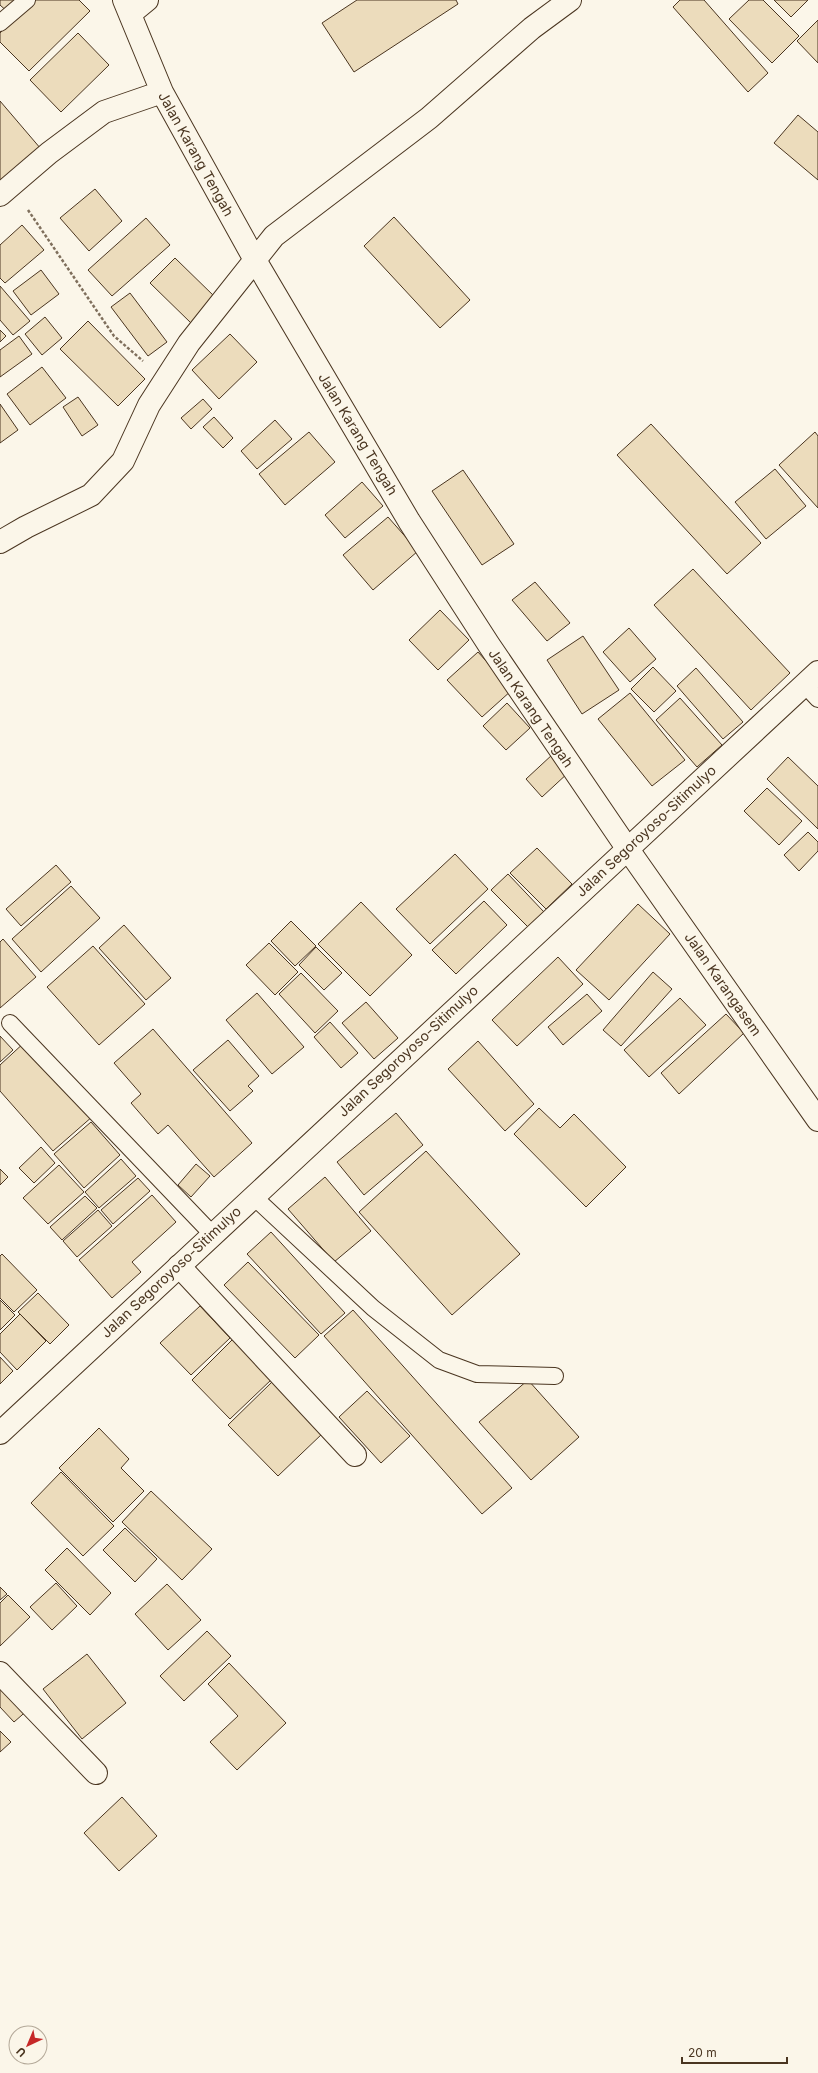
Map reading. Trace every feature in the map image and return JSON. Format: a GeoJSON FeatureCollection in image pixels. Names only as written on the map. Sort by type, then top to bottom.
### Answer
{"type":"FeatureCollection","features":[{"type":"Feature","properties":{"kind":"street"},"geometry":{"type":"LineString","coordinates":[[127,7],[147,0]]}},
{"type":"Feature","properties":{"kind":"street"},"geometry":{"type":"LineString","coordinates":[[0,542],[26,527],[91,495],[124,461],[149,405],[189,343],[274,236],[430,118],[532,28],[570,0]]}},
{"type":"Feature","properties":{"kind":"street","name":"Jalan Karang Tengah"},"geometry":{"type":"LineString","coordinates":[[127,7],[162,92],[255,260],[409,521],[489,645],[627,848]]}},
{"type":"Feature","properties":{"kind":"street"},"geometry":{"type":"LineString","coordinates":[[3,193],[49,153],[104,112],[162,92]]}},
{"type":"Feature","properties":{"kind":"street","name":"Jalan Segoroyoso-Sitimulyo"},"geometry":{"type":"LineString","coordinates":[[0,1433],[627,848],[814,685]]}},
{"type":"Feature","properties":{"kind":"street","name":"Jalan Karangasem"},"geometry":{"type":"LineString","coordinates":[[627,848],[818,1120]]}},
{"type":"Feature","properties":{"kind":"street"},"geometry":{"type":"LineString","coordinates":[[179,1266],[355,1455]]}},
{"type":"Feature","properties":{"kind":"street"},"geometry":{"type":"LineString","coordinates":[[0,1673],[96,1773]]}},
{"type":"Feature","properties":{"kind":"lane"},"geometry":{"type":"LineString","coordinates":[[0,23],[27,0]]}},
{"type":"Feature","properties":{"kind":"lane"},"geometry":{"type":"LineString","coordinates":[[10,1023],[212,1234]]}},
{"type":"Feature","properties":{"kind":"lane"},"geometry":{"type":"LineString","coordinates":[[253,1196],[373,1308],[439,1360],[478,1374],[555,1376]]}},
{"type":"Feature","properties":{"kind":"path"},"geometry":{"type":"LineString","coordinates":[[3,193],[28,209],[114,336],[165,380]]}},
{"type":"Feature","properties":{"kind":"building"},"geometry":{"type":"Polygon","coordinates":[[[0,0],[22,0],[9,13],[0,5],[0,0]]]}},
{"type":"Feature","properties":{"kind":"building"},"geometry":{"type":"Polygon","coordinates":[[[34,0],[79,0],[90,11],[29,71],[0,42],[0,33],[34,0]]]}},
{"type":"Feature","properties":{"kind":"building"},"geometry":{"type":"Polygon","coordinates":[[[357,0],[456,0],[458,4],[354,72],[322,23],[357,0]]]}},
{"type":"Feature","properties":{"kind":"building"},"geometry":{"type":"Polygon","coordinates":[[[680,0],[704,0],[768,73],[748,92],[673,7],[680,0]]]}},
{"type":"Feature","properties":{"kind":"building"},"geometry":{"type":"Polygon","coordinates":[[[749,0],[763,0],[799,36],[772,63],[729,19],[749,0]]]}},
{"type":"Feature","properties":{"kind":"building"},"geometry":{"type":"Polygon","coordinates":[[[774,0],[808,0],[791,17],[774,0]]]}},
{"type":"Feature","properties":{"kind":"building"},"geometry":{"type":"Polygon","coordinates":[[[818,20],[818,63],[797,41],[818,20]]]}},
{"type":"Feature","properties":{"kind":"building"},"geometry":{"type":"Polygon","coordinates":[[[78,33],[109,65],[61,112],[30,80],[78,33]]]}},
{"type":"Feature","properties":{"kind":"building"},"geometry":{"type":"Polygon","coordinates":[[[0,101],[41,149],[0,185],[0,101]]]}},
{"type":"Feature","properties":{"kind":"building"},"geometry":{"type":"Polygon","coordinates":[[[798,115],[818,132],[818,180],[774,143],[798,115]]]}},
{"type":"Feature","properties":{"kind":"building"},"geometry":{"type":"Polygon","coordinates":[[[95,189],[122,221],[89,251],[60,218],[95,189]]]}},
{"type":"Feature","properties":{"kind":"building"},"geometry":{"type":"Polygon","coordinates":[[[394,217],[470,300],[440,328],[364,246],[394,217]]]}},
{"type":"Feature","properties":{"kind":"building"},"geometry":{"type":"Polygon","coordinates":[[[146,218],[170,245],[112,296],[88,270],[146,218]]]}},
{"type":"Feature","properties":{"kind":"building"},"geometry":{"type":"Polygon","coordinates":[[[22,225],[44,250],[5,283],[0,278],[0,245],[22,225]]]}},
{"type":"Feature","properties":{"kind":"building"},"geometry":{"type":"Polygon","coordinates":[[[175,258],[216,298],[192,324],[150,283],[175,258]]]}},
{"type":"Feature","properties":{"kind":"building"},"geometry":{"type":"Polygon","coordinates":[[[41,270],[59,294],[31,315],[13,291],[41,270]]]}},
{"type":"Feature","properties":{"kind":"building"},"geometry":{"type":"Polygon","coordinates":[[[0,286],[30,321],[13,335],[0,320],[0,286]]]}},
{"type":"Feature","properties":{"kind":"building"},"geometry":{"type":"Polygon","coordinates":[[[130,293],[167,342],[148,356],[111,307],[130,293]]]}},
{"type":"Feature","properties":{"kind":"building"},"geometry":{"type":"Polygon","coordinates":[[[45,317],[62,338],[42,355],[25,334],[45,317]]]}},
{"type":"Feature","properties":{"kind":"building"},"geometry":{"type":"Polygon","coordinates":[[[88,321],[145,379],[118,406],[60,349],[88,321]]]}},
{"type":"Feature","properties":{"kind":"building"},"geometry":{"type":"Polygon","coordinates":[[[0,330],[6,336],[0,342],[0,330]]]}},
{"type":"Feature","properties":{"kind":"building"},"geometry":{"type":"Polygon","coordinates":[[[230,334],[257,362],[219,399],[192,370],[230,334]]]}},
{"type":"Feature","properties":{"kind":"building"},"geometry":{"type":"Polygon","coordinates":[[[19,336],[32,354],[0,377],[0,350],[19,336]]]}},
{"type":"Feature","properties":{"kind":"building"},"geometry":{"type":"Polygon","coordinates":[[[42,367],[66,398],[30,425],[7,394],[42,367]]]}},
{"type":"Feature","properties":{"kind":"building"},"geometry":{"type":"Polygon","coordinates":[[[78,397],[98,425],[82,436],[63,407],[78,397]]]}},
{"type":"Feature","properties":{"kind":"building"},"geometry":{"type":"Polygon","coordinates":[[[203,399],[212,409],[191,429],[181,418],[203,399]]]}},
{"type":"Feature","properties":{"kind":"building"},"geometry":{"type":"Polygon","coordinates":[[[0,404],[18,430],[0,443],[0,404]]]}},
{"type":"Feature","properties":{"kind":"building"},"geometry":{"type":"Polygon","coordinates":[[[214,417],[233,438],[223,448],[203,427],[214,417]]]}},
{"type":"Feature","properties":{"kind":"building"},"geometry":{"type":"Polygon","coordinates":[[[275,420],[292,439],[257,469],[241,451],[275,420]]]}},
{"type":"Feature","properties":{"kind":"building"},"geometry":{"type":"Polygon","coordinates":[[[651,424],[761,543],[727,574],[617,455],[651,424]]]}},
{"type":"Feature","properties":{"kind":"building"},"geometry":{"type":"Polygon","coordinates":[[[309,432],[335,462],[285,505],[259,474],[309,432]]]}},
{"type":"Feature","properties":{"kind":"building"},"geometry":{"type":"Polygon","coordinates":[[[815,432],[818,436],[818,508],[779,465],[815,432]]]}},
{"type":"Feature","properties":{"kind":"building"},"geometry":{"type":"Polygon","coordinates":[[[775,469],[806,506],[766,539],[735,502],[775,469]]]}},
{"type":"Feature","properties":{"kind":"building"},"geometry":{"type":"Polygon","coordinates":[[[463,470],[514,544],[482,565],[432,491],[463,470]]]}},
{"type":"Feature","properties":{"kind":"building"},"geometry":{"type":"Polygon","coordinates":[[[362,482],[383,506],[345,538],[325,515],[362,482]]]}},
{"type":"Feature","properties":{"kind":"building"},"geometry":{"type":"Polygon","coordinates":[[[388,517],[418,551],[373,590],[343,555],[388,517]]]}},
{"type":"Feature","properties":{"kind":"building"},"geometry":{"type":"Polygon","coordinates":[[[693,569],[790,673],[751,710],[654,605],[693,569]]]}},
{"type":"Feature","properties":{"kind":"building"},"geometry":{"type":"Polygon","coordinates":[[[535,582],[570,623],[547,641],[512,600],[535,582]]]}},
{"type":"Feature","properties":{"kind":"building"},"geometry":{"type":"Polygon","coordinates":[[[440,610],[469,640],[438,670],[409,640],[440,610]]]}},
{"type":"Feature","properties":{"kind":"building"},"geometry":{"type":"Polygon","coordinates":[[[629,628],[656,659],[630,682],[603,652],[629,628]]]}},
{"type":"Feature","properties":{"kind":"building"},"geometry":{"type":"Polygon","coordinates":[[[583,636],[619,690],[582,714],[547,660],[583,636]]]}},
{"type":"Feature","properties":{"kind":"building"},"geometry":{"type":"Polygon","coordinates":[[[478,652],[512,690],[482,717],[447,680],[478,652]]]}},
{"type":"Feature","properties":{"kind":"building"},"geometry":{"type":"Polygon","coordinates":[[[653,667],[676,691],[654,712],[631,689],[653,667]]]}},
{"type":"Feature","properties":{"kind":"building"},"geometry":{"type":"Polygon","coordinates":[[[696,668],[743,722],[723,739],[677,686],[696,668]]]}},
{"type":"Feature","properties":{"kind":"building"},"geometry":{"type":"Polygon","coordinates":[[[630,693],[685,760],[652,786],[598,719],[630,693]]]}},
{"type":"Feature","properties":{"kind":"building"},"geometry":{"type":"Polygon","coordinates":[[[680,698],[722,745],[697,767],[656,720],[680,698]]]}},
{"type":"Feature","properties":{"kind":"building"},"geometry":{"type":"Polygon","coordinates":[[[507,703],[530,728],[506,750],[483,726],[507,703]]]}},
{"type":"Feature","properties":{"kind":"building"},"geometry":{"type":"Polygon","coordinates":[[[553,754],[569,772],[542,797],[526,779],[553,754]]]}},
{"type":"Feature","properties":{"kind":"building"},"geometry":{"type":"Polygon","coordinates":[[[788,757],[818,786],[818,829],[767,779],[788,757]]]}},
{"type":"Feature","properties":{"kind":"building"},"geometry":{"type":"Polygon","coordinates":[[[767,788],[802,821],[779,845],[744,811],[767,788]]]}},
{"type":"Feature","properties":{"kind":"building"},"geometry":{"type":"Polygon","coordinates":[[[808,832],[818,842],[818,851],[799,871],[784,855],[808,832]]]}},
{"type":"Feature","properties":{"kind":"building"},"geometry":{"type":"Polygon","coordinates":[[[537,848],[572,884],[546,909],[510,873],[537,848]]]}},
{"type":"Feature","properties":{"kind":"building"},"geometry":{"type":"Polygon","coordinates":[[[455,854],[488,889],[430,944],[396,909],[455,854]]]}},
{"type":"Feature","properties":{"kind":"building"},"geometry":{"type":"Polygon","coordinates":[[[56,865],[71,882],[21,926],[6,909],[56,865]]]}},
{"type":"Feature","properties":{"kind":"building"},"geometry":{"type":"Polygon","coordinates":[[[508,874],[544,912],[528,927],[491,890],[508,874]]]}},
{"type":"Feature","properties":{"kind":"building"},"geometry":{"type":"Polygon","coordinates":[[[71,886],[100,918],[41,972],[12,939],[71,886]]]}},
{"type":"Feature","properties":{"kind":"building"},"geometry":{"type":"Polygon","coordinates":[[[484,901],[507,925],[456,974],[432,950],[484,901]]]}},
{"type":"Feature","properties":{"kind":"building"},"geometry":{"type":"Polygon","coordinates":[[[361,902],[412,955],[370,996],[318,944],[361,902]]]}},
{"type":"Feature","properties":{"kind":"building"},"geometry":{"type":"Polygon","coordinates":[[[638,904],[670,934],[609,1000],[576,970],[638,904]]]}},
{"type":"Feature","properties":{"kind":"building"},"geometry":{"type":"Polygon","coordinates":[[[291,921],[316,946],[295,966],[271,941],[291,921]]]}},
{"type":"Feature","properties":{"kind":"building"},"geometry":{"type":"Polygon","coordinates":[[[124,925],[171,978],[146,1000],[99,948],[124,925]]]}},
{"type":"Feature","properties":{"kind":"building"},"geometry":{"type":"Polygon","coordinates":[[[3,939],[36,977],[0,1008],[0,942],[3,939]]]}},
{"type":"Feature","properties":{"kind":"building"},"geometry":{"type":"Polygon","coordinates":[[[269,943],[298,972],[275,995],[246,965],[269,943]]]}},
{"type":"Feature","properties":{"kind":"building"},"geometry":{"type":"Polygon","coordinates":[[[93,946],[145,1004],[99,1045],[47,987],[93,946]]]}},
{"type":"Feature","properties":{"kind":"building"},"geometry":{"type":"Polygon","coordinates":[[[316,947],[342,973],[324,990],[299,965],[316,947]]]}},
{"type":"Feature","properties":{"kind":"building"},"geometry":{"type":"Polygon","coordinates":[[[558,957],[583,984],[517,1046],[492,1020],[558,957]]]}},
{"type":"Feature","properties":{"kind":"building"},"geometry":{"type":"Polygon","coordinates":[[[653,972],[672,989],[621,1046],[603,1030],[653,972]]]}},
{"type":"Feature","properties":{"kind":"building"},"geometry":{"type":"Polygon","coordinates":[[[301,973],[338,1011],[315,1033],[279,994],[301,973]]]}},
{"type":"Feature","properties":{"kind":"building"},"geometry":{"type":"Polygon","coordinates":[[[257,993],[304,1047],[272,1074],[226,1020],[257,993]]]}},
{"type":"Feature","properties":{"kind":"building"},"geometry":{"type":"Polygon","coordinates":[[[587,994],[602,1011],[563,1045],[548,1027],[587,994]]]}},
{"type":"Feature","properties":{"kind":"building"},"geometry":{"type":"Polygon","coordinates":[[[680,998],[706,1025],[649,1077],[624,1050],[680,998]]]}},
{"type":"Feature","properties":{"kind":"building"},"geometry":{"type":"Polygon","coordinates":[[[366,1002],[398,1038],[374,1059],[342,1023],[366,1002]]]}},
{"type":"Feature","properties":{"kind":"building"},"geometry":{"type":"Polygon","coordinates":[[[726,1014],[744,1033],[679,1094],[661,1073],[726,1014]]]}},
{"type":"Feature","properties":{"kind":"building"},"geometry":{"type":"Polygon","coordinates":[[[330,1022],[358,1053],[341,1068],[314,1037],[330,1022]]]}},
{"type":"Feature","properties":{"kind":"building"},"geometry":{"type":"Polygon","coordinates":[[[153,1029],[252,1143],[214,1177],[168,1125],[158,1134],[131,1103],[141,1094],[114,1063],[153,1029]]]}},
{"type":"Feature","properties":{"kind":"building"},"geometry":{"type":"Polygon","coordinates":[[[0,1036],[13,1050],[0,1062],[0,1036]]]}},
{"type":"Feature","properties":{"kind":"building"},"geometry":{"type":"Polygon","coordinates":[[[228,1040],[259,1076],[248,1086],[253,1091],[230,1111],[193,1070],[228,1040]]]}},
{"type":"Feature","properties":{"kind":"building"},"geometry":{"type":"Polygon","coordinates":[[[26,1041],[93,1116],[53,1151],[0,1091],[0,1065],[26,1041]]]}},
{"type":"Feature","properties":{"kind":"building"},"geometry":{"type":"Polygon","coordinates":[[[478,1041],[534,1104],[505,1131],[448,1069],[478,1041]]]}},
{"type":"Feature","properties":{"kind":"building"},"geometry":{"type":"Polygon","coordinates":[[[539,1108],[560,1128],[574,1114],[626,1167],[586,1207],[514,1134],[539,1108]]]}},
{"type":"Feature","properties":{"kind":"building"},"geometry":{"type":"Polygon","coordinates":[[[396,1113],[423,1145],[364,1195],[337,1162],[396,1113]]]}},
{"type":"Feature","properties":{"kind":"building"},"geometry":{"type":"Polygon","coordinates":[[[91,1122],[120,1155],[84,1188],[54,1154],[91,1122]]]}},
{"type":"Feature","properties":{"kind":"building"},"geometry":{"type":"Polygon","coordinates":[[[41,1147],[55,1163],[34,1183],[19,1168],[41,1147]]]}},
{"type":"Feature","properties":{"kind":"building"},"geometry":{"type":"Polygon","coordinates":[[[426,1151],[520,1254],[452,1315],[359,1212],[426,1151]]]}},
{"type":"Feature","properties":{"kind":"building"},"geometry":{"type":"Polygon","coordinates":[[[121,1159],[136,1176],[99,1208],[85,1192],[121,1159]]]}},
{"type":"Feature","properties":{"kind":"building"},"geometry":{"type":"Polygon","coordinates":[[[196,1164],[210,1176],[191,1197],[178,1185],[196,1164]]]}},
{"type":"Feature","properties":{"kind":"building"},"geometry":{"type":"Polygon","coordinates":[[[59,1165],[84,1192],[48,1224],[23,1198],[59,1165]]]}},
{"type":"Feature","properties":{"kind":"building"},"geometry":{"type":"Polygon","coordinates":[[[0,1169],[8,1177],[0,1185],[0,1169]]]}},
{"type":"Feature","properties":{"kind":"building"},"geometry":{"type":"Polygon","coordinates":[[[325,1177],[371,1231],[334,1262],[288,1209],[325,1177]]]}},
{"type":"Feature","properties":{"kind":"building"},"geometry":{"type":"Polygon","coordinates":[[[138,1178],[150,1191],[113,1224],[101,1210],[138,1178]]]}},
{"type":"Feature","properties":{"kind":"building"},"geometry":{"type":"Polygon","coordinates":[[[152,1195],[176,1222],[132,1262],[141,1272],[112,1298],[79,1260],[152,1195]]]}},
{"type":"Feature","properties":{"kind":"building"},"geometry":{"type":"Polygon","coordinates":[[[85,1196],[97,1208],[62,1240],[50,1227],[85,1196]]]}},
{"type":"Feature","properties":{"kind":"building"},"geometry":{"type":"Polygon","coordinates":[[[98,1210],[112,1226],[77,1257],[63,1241],[98,1210]]]}},
{"type":"Feature","properties":{"kind":"building"},"geometry":{"type":"Polygon","coordinates":[[[271,1232],[345,1313],[321,1334],[247,1254],[271,1232]]]}},
{"type":"Feature","properties":{"kind":"building"},"geometry":{"type":"Polygon","coordinates":[[[2,1254],[37,1290],[14,1312],[0,1298],[0,1256],[2,1254]]]}},
{"type":"Feature","properties":{"kind":"building"},"geometry":{"type":"Polygon","coordinates":[[[248,1262],[319,1335],[295,1358],[224,1285],[248,1262]]]}},
{"type":"Feature","properties":{"kind":"building"},"geometry":{"type":"Polygon","coordinates":[[[38,1293],[69,1325],[50,1344],[18,1312],[38,1293]]]}},
{"type":"Feature","properties":{"kind":"building"},"geometry":{"type":"Polygon","coordinates":[[[0,1300],[15,1315],[0,1330],[0,1300]]]}},
{"type":"Feature","properties":{"kind":"building"},"geometry":{"type":"Polygon","coordinates":[[[200,1306],[230,1338],[191,1375],[160,1343],[200,1306]]]}},
{"type":"Feature","properties":{"kind":"building"},"geometry":{"type":"Polygon","coordinates":[[[353,1310],[512,1488],[482,1514],[324,1336],[353,1310]]]}},
{"type":"Feature","properties":{"kind":"building"},"geometry":{"type":"Polygon","coordinates":[[[20,1314],[46,1341],[17,1370],[0,1352],[0,1334],[20,1314]]]}},
{"type":"Feature","properties":{"kind":"building"},"geometry":{"type":"Polygon","coordinates":[[[233,1339],[272,1379],[230,1419],[192,1380],[233,1339]]]}},
{"type":"Feature","properties":{"kind":"building"},"geometry":{"type":"Polygon","coordinates":[[[0,1357],[13,1371],[0,1384],[0,1357]]]}},
{"type":"Feature","properties":{"kind":"building"},"geometry":{"type":"Polygon","coordinates":[[[528,1380],[579,1437],[531,1480],[479,1422],[528,1380]]]}},
{"type":"Feature","properties":{"kind":"building"},"geometry":{"type":"Polygon","coordinates":[[[273,1381],[323,1433],[278,1476],[228,1425],[273,1381]]]}},
{"type":"Feature","properties":{"kind":"building"},"geometry":{"type":"Polygon","coordinates":[[[367,1391],[410,1436],[381,1463],[339,1417],[367,1391]]]}},
{"type":"Feature","properties":{"kind":"building"},"geometry":{"type":"Polygon","coordinates":[[[99,1428],[129,1459],[121,1468],[144,1491],[113,1522],[59,1468],[99,1428]]]}},
{"type":"Feature","properties":{"kind":"building"},"geometry":{"type":"Polygon","coordinates":[[[61,1472],[114,1526],[83,1556],[31,1503],[61,1472]]]}},
{"type":"Feature","properties":{"kind":"building"},"geometry":{"type":"Polygon","coordinates":[[[151,1491],[212,1549],[182,1580],[122,1522],[151,1491]]]}},
{"type":"Feature","properties":{"kind":"building"},"geometry":{"type":"Polygon","coordinates":[[[125,1528],[157,1559],[135,1582],[103,1550],[125,1528]]]}},
{"type":"Feature","properties":{"kind":"building"},"geometry":{"type":"Polygon","coordinates":[[[67,1548],[111,1593],[90,1615],[45,1570],[67,1548]]]}},
{"type":"Feature","properties":{"kind":"building"},"geometry":{"type":"Polygon","coordinates":[[[56,1583],[77,1606],[52,1630],[30,1607],[56,1583]]]}},
{"type":"Feature","properties":{"kind":"building"},"geometry":{"type":"Polygon","coordinates":[[[167,1584],[201,1620],[168,1650],[135,1614],[167,1584]]]}},
{"type":"Feature","properties":{"kind":"building"},"geometry":{"type":"Polygon","coordinates":[[[0,1587],[7,1594],[0,1600],[0,1587]]]}},
{"type":"Feature","properties":{"kind":"building"},"geometry":{"type":"Polygon","coordinates":[[[8,1595],[30,1617],[0,1646],[0,1603],[8,1595]]]}},
{"type":"Feature","properties":{"kind":"building"},"geometry":{"type":"Polygon","coordinates":[[[207,1631],[231,1656],[184,1701],[160,1676],[207,1631]]]}},
{"type":"Feature","properties":{"kind":"building"},"geometry":{"type":"Polygon","coordinates":[[[87,1654],[126,1703],[82,1739],[43,1689],[87,1654]]]}},
{"type":"Feature","properties":{"kind":"building"},"geometry":{"type":"Polygon","coordinates":[[[229,1663],[286,1723],[237,1770],[210,1742],[238,1716],[208,1684],[229,1663]]]}},
{"type":"Feature","properties":{"kind":"building"},"geometry":{"type":"Polygon","coordinates":[[[7,1683],[30,1708],[14,1722],[0,1707],[0,1689],[7,1683]]]}},
{"type":"Feature","properties":{"kind":"building"},"geometry":{"type":"Polygon","coordinates":[[[0,1731],[11,1742],[0,1752],[0,1731]]]}},
{"type":"Feature","properties":{"kind":"building"},"geometry":{"type":"Polygon","coordinates":[[[122,1797],[157,1836],[119,1871],[84,1833],[122,1797]]]}}]}
